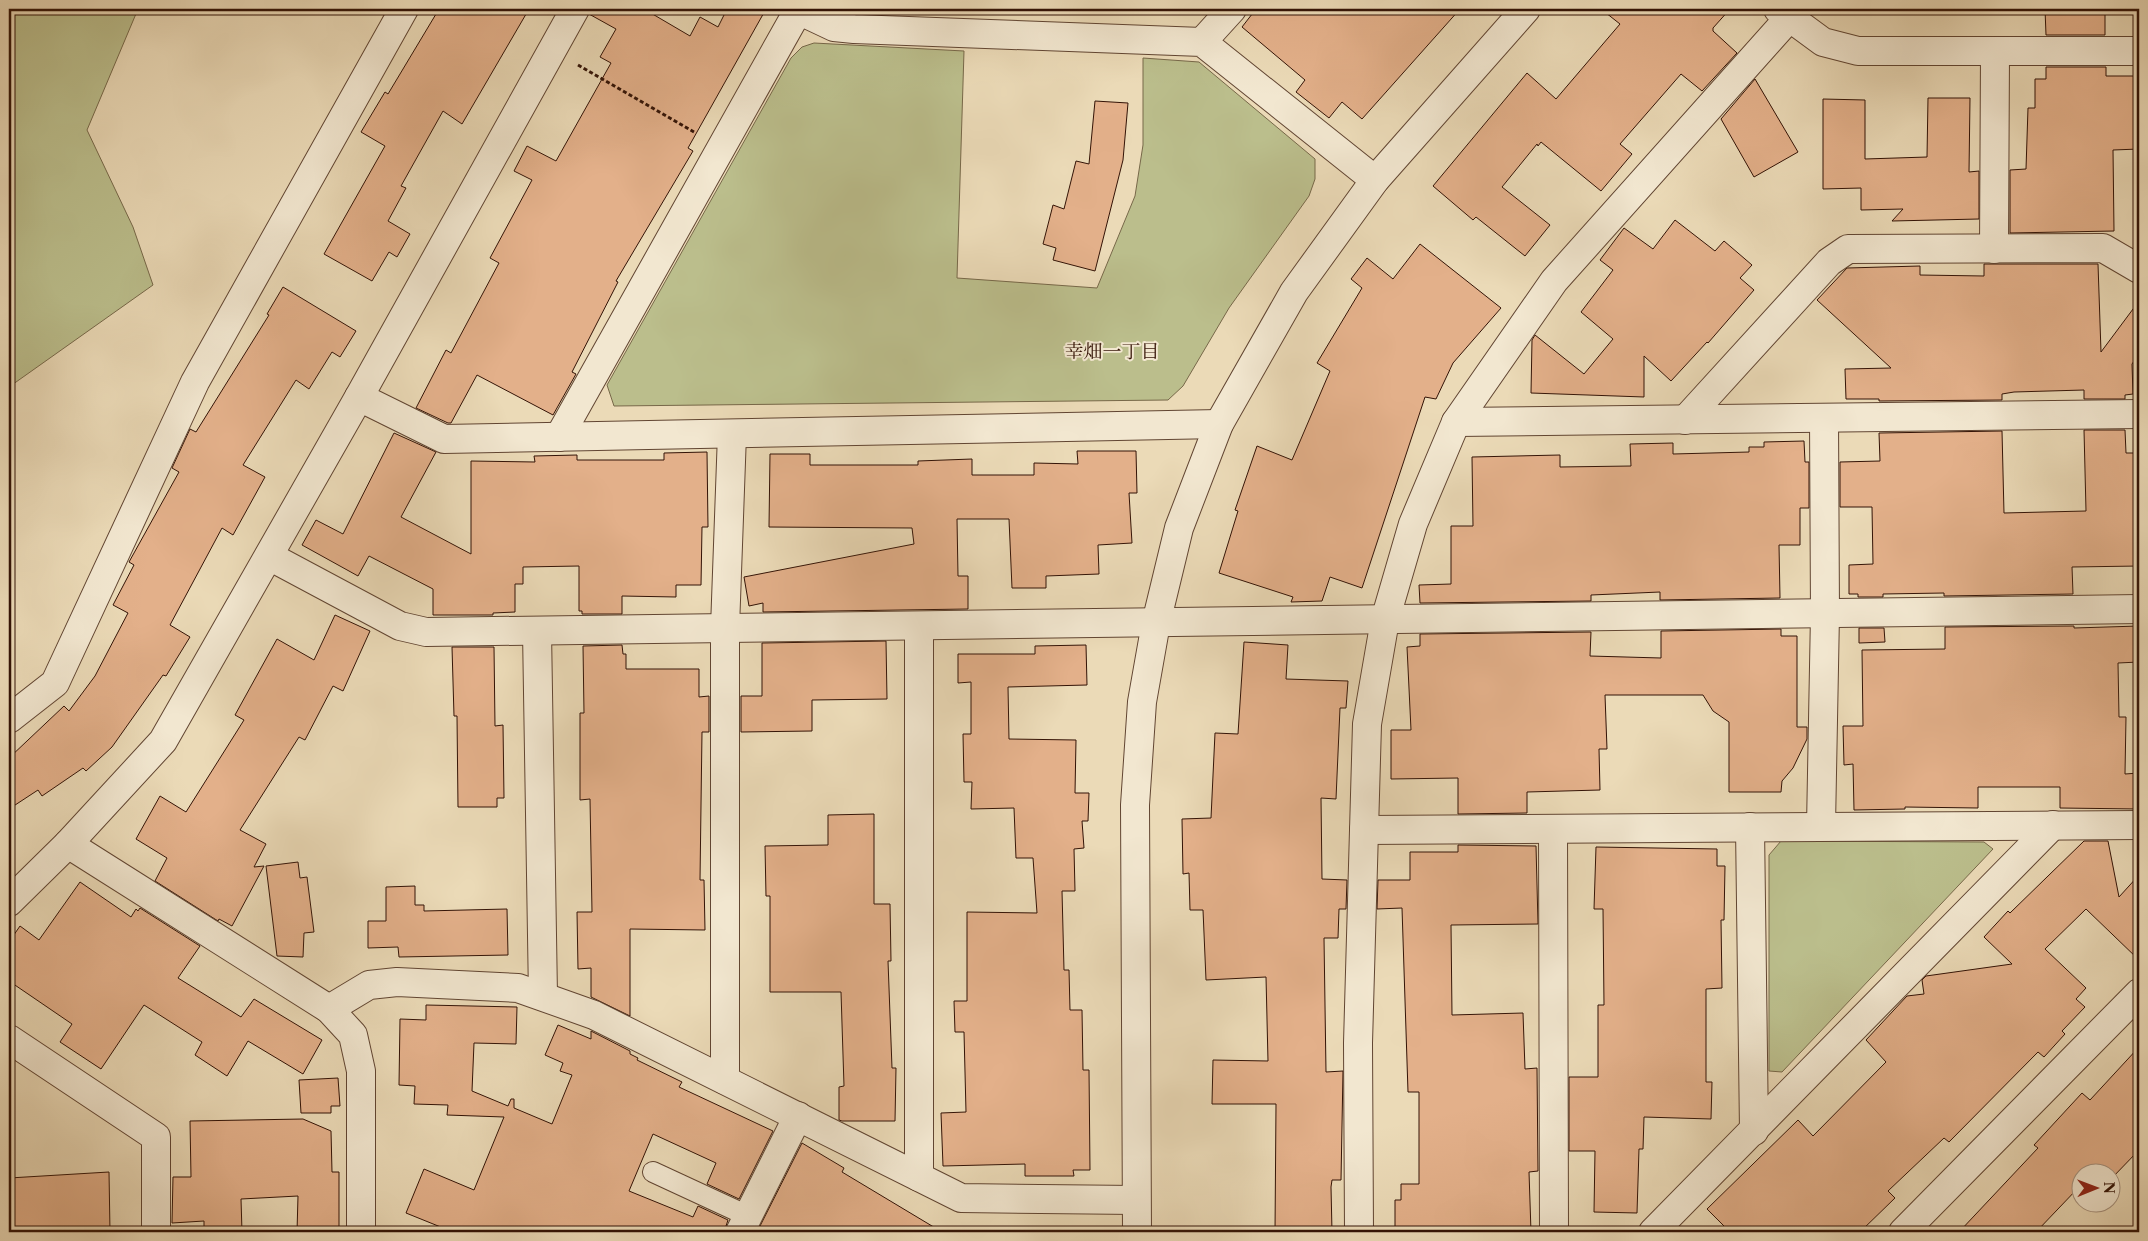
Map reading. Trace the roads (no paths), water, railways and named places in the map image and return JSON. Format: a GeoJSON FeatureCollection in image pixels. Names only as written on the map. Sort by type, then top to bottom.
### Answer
{"type":"FeatureCollection","features":[{"type":"Feature","properties":{"kind":"street"},"geometry":{"type":"LineString","coordinates":[[9,719],[55,683],[195,382],[404,9]]}},
{"type":"Feature","properties":{"kind":"street"},"geometry":{"type":"LineString","coordinates":[[9,902],[68,844],[163,742],[359,397],[575,9]]}},
{"type":"Feature","properties":{"kind":"street"},"geometry":{"type":"LineString","coordinates":[[559,437],[799,9],[834,27],[854,30],[1202,42],[1375,180]]}},
{"type":"Feature","properties":{"kind":"street"},"geometry":{"type":"LineString","coordinates":[[1202,42],[1232,9]]}},
{"type":"Feature","properties":{"kind":"street"},"geometry":{"type":"LineString","coordinates":[[1137,1232],[1135,806],[1142,702],[1156,623],[1179,528],[1219,424],[1294,292],[1375,180],[1526,9]]}},
{"type":"Feature","properties":{"kind":"street"},"geometry":{"type":"LineString","coordinates":[[1359,1232],[1358,1043],[1367,724],[1385,620],[1413,524],[1456,422],[1554,281],[1788,12],[1823,42],[1858,50],[1995,52],[2139,51]]}},
{"type":"Feature","properties":{"kind":"street"},"geometry":{"type":"LineString","coordinates":[[1994,249],[1995,52]]}},
{"type":"Feature","properties":{"kind":"street"},"geometry":{"type":"LineString","coordinates":[[1685,420],[1828,262],[1848,249],[2104,248],[2139,269]]}},
{"type":"Feature","properties":{"kind":"street"},"geometry":{"type":"LineString","coordinates":[[359,397],[444,439],[1219,424]]}},
{"type":"Feature","properties":{"kind":"street"},"geometry":{"type":"LineString","coordinates":[[1456,422],[2139,414]]}},
{"type":"Feature","properties":{"kind":"street"},"geometry":{"type":"LineString","coordinates":[[1821,826],[1825,614],[1824,418]]}},
{"type":"Feature","properties":{"kind":"street"},"geometry":{"type":"LineString","coordinates":[[725,1080],[725,628],[732,434]]}},
{"type":"Feature","properties":{"kind":"street"},"geometry":{"type":"LineString","coordinates":[[269,556],[400,626],[426,632],[2139,609]]}},
{"type":"Feature","properties":{"kind":"street"},"geometry":{"type":"LineString","coordinates":[[919,626],[919,1176]]}},
{"type":"Feature","properties":{"kind":"street"},"geometry":{"type":"LineString","coordinates":[[537,630],[543,996]]}},
{"type":"Feature","properties":{"kind":"street"},"geometry":{"type":"LineString","coordinates":[[1653,1232],[2053,825]]}},
{"type":"Feature","properties":{"kind":"street"},"geometry":{"type":"LineString","coordinates":[[1364,830],[2139,825]]}},
{"type":"Feature","properties":{"kind":"street"},"geometry":{"type":"LineString","coordinates":[[1750,827],[1754,1131]]}},
{"type":"Feature","properties":{"kind":"street"},"geometry":{"type":"LineString","coordinates":[[1553,829],[1554,1232]]}},
{"type":"Feature","properties":{"kind":"street"},"geometry":{"type":"LineString","coordinates":[[68,844],[329,1009],[353,1035],[361,1072],[361,1232]]}},
{"type":"Feature","properties":{"kind":"street"},"geometry":{"type":"LineString","coordinates":[[329,1009],[369,985],[397,982],[518,988],[594,1015],[961,1198],[1136,1200]]}},
{"type":"Feature","properties":{"kind":"street"},"geometry":{"type":"LineString","coordinates":[[1903,1232],[2139,992]]}},
{"type":"Feature","properties":{"kind":"street"},"geometry":{"type":"LineString","coordinates":[[9,1039],[156,1137],[156,1232]]}},
{"type":"Feature","properties":{"kind":"street"},"geometry":{"type":"LineString","coordinates":[[744,1224],[798,1116]]}},
{"type":"Feature","properties":{"kind":"lane"},"geometry":{"type":"LineString","coordinates":[[653,1172],[744,1224]]}},
{"type":"Feature","properties":{"kind":"district","name":"幸畑一丁目"},"geometry":{"type":"Point","coordinates":[1112,351]}}]}
